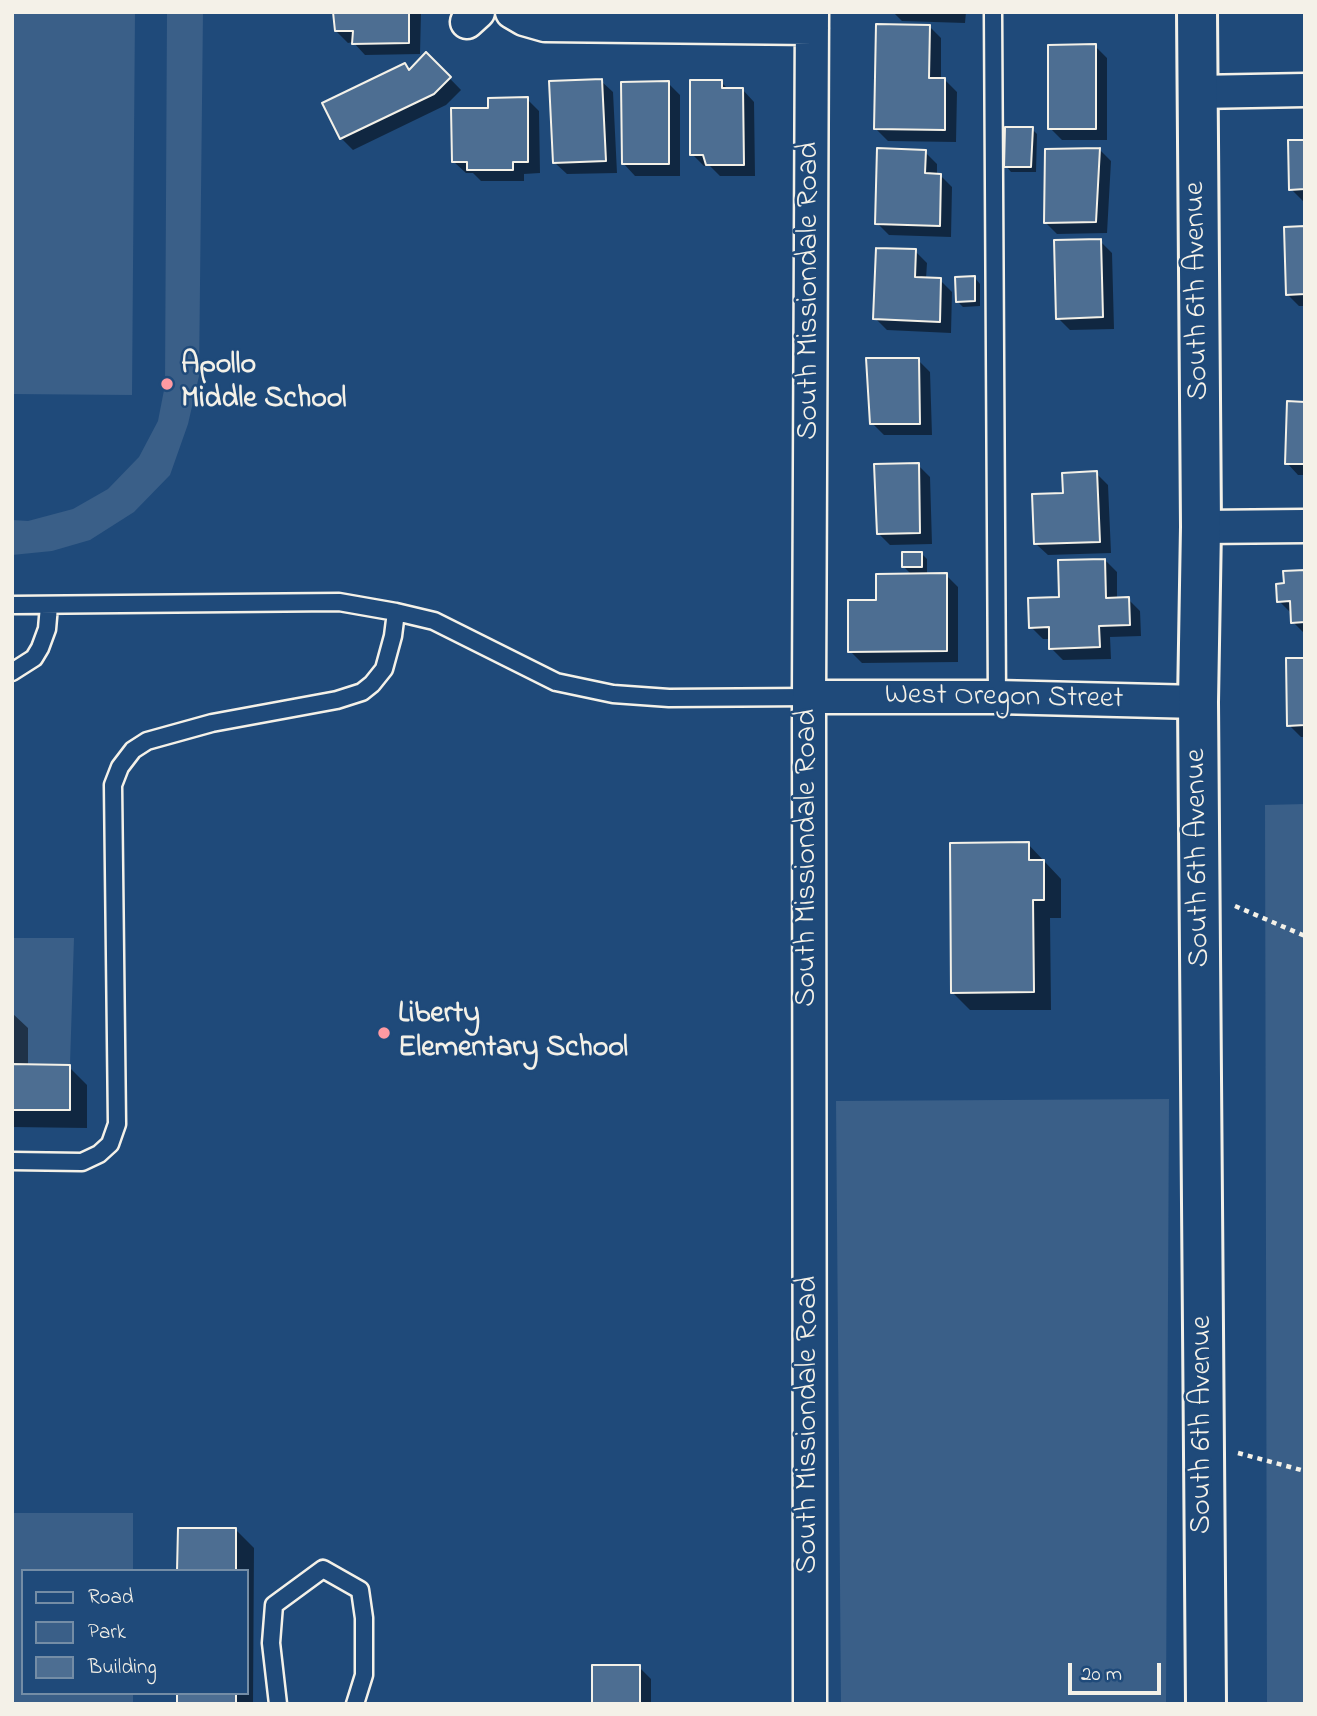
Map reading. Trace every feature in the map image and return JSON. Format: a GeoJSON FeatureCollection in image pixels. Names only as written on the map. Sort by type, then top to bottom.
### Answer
{"type":"FeatureCollection","features":[{"type":"Feature","properties":{"kind":"street"},"geometry":{"type":"LineString","coordinates":[[512,12],[524,19],[545,25],[812,20]]}},
{"type":"Feature","properties":{"kind":"street","name":"South 6th Avenue"},"geometry":{"type":"LineString","coordinates":[[1197,12],[1201,527],[1198,702],[1206,1704]]}},
{"type":"Feature","properties":{"kind":"street","name":"South Missiondale Road"},"geometry":{"type":"LineString","coordinates":[[810,1704],[809,697],[812,20]]}},
{"type":"Feature","properties":{"kind":"street"},"geometry":{"type":"LineString","coordinates":[[1197,92],[1305,90]]}},
{"type":"Feature","properties":{"kind":"street"},"geometry":{"type":"LineString","coordinates":[[1201,527],[1305,526]]}},
{"type":"Feature","properties":{"kind":"street","name":"West Oregon Street"},"geometry":{"type":"LineString","coordinates":[[809,697],[997,697],[1198,702]]}},
{"type":"Feature","properties":{"kind":"lane"},"geometry":{"type":"LineString","coordinates":[[993,12],[997,697]]}},
{"type":"Feature","properties":{"kind":"lane"},"geometry":{"type":"LineString","coordinates":[[12,605],[339,602],[434,621],[556,682],[612,694],[669,698],[809,697]]}},
{"type":"Feature","properties":{"kind":"lane"},"geometry":{"type":"LineString","coordinates":[[12,672],[34,658],[40,648],[47,629],[50,606]]}},
{"type":"Feature","properties":{"kind":"lane"},"geometry":{"type":"LineString","coordinates":[[12,1161],[82,1162],[99,1154],[110,1144],[117,1124],[113,785],[120,767],[133,751],[147,741],[212,723],[337,701],[362,692],[384,668],[396,612]]}},
{"type":"Feature","properties":{"kind":"lane"},"geometry":{"type":"LineString","coordinates":[[278,1704],[271,1643],[274,1605],[323,1569],[359,1590],[364,1618],[364,1675],[355,1704]]}},
{"type":"Feature","properties":{"kind":"path"},"geometry":{"type":"LineString","coordinates":[[1200,891],[1305,936]]}},
{"type":"Feature","properties":{"kind":"path"},"geometry":{"type":"LineString","coordinates":[[1204,1443],[1305,1471]]}},
{"type":"Feature","properties":{"kind":"green space"},"geometry":{"type":"Polygon","coordinates":[[[12,12],[135,12],[132,395],[12,394],[12,12]]]}},
{"type":"Feature","properties":{"kind":"green space"},"geometry":{"type":"Polygon","coordinates":[[[167,12],[203,12],[199,376],[188,424],[170,475],[134,512],[90,540],[52,551],[12,555],[12,520],[28,521],[73,509],[108,489],[139,457],[158,421],[165,385],[167,12]]]}},
{"type":"Feature","properties":{"kind":"green space"},"geometry":{"type":"Polygon","coordinates":[[[1305,804],[1305,1704],[1267,1704],[1265,805],[1305,804]]]}},
{"type":"Feature","properties":{"kind":"green space"},"geometry":{"type":"Polygon","coordinates":[[[12,938],[74,938],[70,1065],[12,1064],[12,938]]]}},
{"type":"Feature","properties":{"kind":"green space"},"geometry":{"type":"Polygon","coordinates":[[[1169,1099],[1166,1704],[841,1704],[836,1101],[1169,1099]]]}},
{"type":"Feature","properties":{"kind":"green space"},"geometry":{"type":"Polygon","coordinates":[[[12,1513],[133,1513],[133,1569],[21,1569],[21,1695],[133,1695],[133,1704],[12,1704],[12,1513]]]}},
{"type":"Feature","properties":{"kind":"building"},"geometry":{"type":"Polygon","coordinates":[[[333,12],[409,12],[409,43],[352,44],[353,31],[335,31],[333,12]]]}},
{"type":"Feature","properties":{"kind":"building"},"geometry":{"type":"Polygon","coordinates":[[[876,24],[930,25],[929,78],[945,78],[945,130],[874,129],[876,24]]]}},
{"type":"Feature","properties":{"kind":"building"},"geometry":{"type":"Polygon","coordinates":[[[1096,44],[1096,129],[1048,129],[1048,45],[1096,44]]]}},
{"type":"Feature","properties":{"kind":"building"},"geometry":{"type":"Polygon","coordinates":[[[426,52],[451,77],[434,94],[340,139],[322,103],[405,63],[409,70],[426,52]]]}},
{"type":"Feature","properties":{"kind":"building"},"geometry":{"type":"Polygon","coordinates":[[[602,79],[606,161],[553,163],[549,81],[602,79]]]}},
{"type":"Feature","properties":{"kind":"building"},"geometry":{"type":"Polygon","coordinates":[[[690,80],[722,80],[722,88],[743,88],[744,165],[706,165],[703,155],[690,155],[690,80]]]}},
{"type":"Feature","properties":{"kind":"building"},"geometry":{"type":"Polygon","coordinates":[[[669,81],[669,164],[622,164],[621,82],[669,81]]]}},
{"type":"Feature","properties":{"kind":"building"},"geometry":{"type":"Polygon","coordinates":[[[528,97],[528,162],[513,162],[513,170],[467,170],[467,162],[452,162],[451,108],[488,108],[488,98],[528,97]]]}},
{"type":"Feature","properties":{"kind":"building"},"geometry":{"type":"Polygon","coordinates":[[[1005,127],[1033,127],[1031,167],[1004,167],[1005,127]]]}},
{"type":"Feature","properties":{"kind":"building"},"geometry":{"type":"Polygon","coordinates":[[[1288,140],[1305,140],[1305,189],[1289,190],[1288,140]]]}},
{"type":"Feature","properties":{"kind":"building"},"geometry":{"type":"Polygon","coordinates":[[[877,148],[926,150],[925,173],[941,174],[940,226],[875,224],[877,148]]]}},
{"type":"Feature","properties":{"kind":"building"},"geometry":{"type":"Polygon","coordinates":[[[1100,148],[1096,222],[1044,223],[1045,149],[1100,148]]]}},
{"type":"Feature","properties":{"kind":"building"},"geometry":{"type":"Polygon","coordinates":[[[1305,226],[1305,294],[1286,295],[1284,227],[1305,226]]]}},
{"type":"Feature","properties":{"kind":"building"},"geometry":{"type":"Polygon","coordinates":[[[1101,239],[1103,317],[1056,319],[1054,240],[1101,239]]]}},
{"type":"Feature","properties":{"kind":"building"},"geometry":{"type":"Polygon","coordinates":[[[876,248],[916,249],[915,277],[941,278],[940,322],[873,319],[876,248]]]}},
{"type":"Feature","properties":{"kind":"building"},"geometry":{"type":"Polygon","coordinates":[[[975,276],[975,301],[956,302],[955,277],[975,276]]]}},
{"type":"Feature","properties":{"kind":"building"},"geometry":{"type":"Polygon","coordinates":[[[866,358],[919,358],[920,424],[870,424],[866,358]]]}},
{"type":"Feature","properties":{"kind":"building"},"geometry":{"type":"Polygon","coordinates":[[[1287,401],[1305,402],[1305,464],[1285,464],[1287,401]]]}},
{"type":"Feature","properties":{"kind":"building"},"geometry":{"type":"Polygon","coordinates":[[[919,463],[920,533],[877,534],[874,464],[919,463]]]}},
{"type":"Feature","properties":{"kind":"building"},"geometry":{"type":"Polygon","coordinates":[[[1097,471],[1100,542],[1034,544],[1032,494],[1063,493],[1062,473],[1097,471]]]}},
{"type":"Feature","properties":{"kind":"building"},"geometry":{"type":"Polygon","coordinates":[[[902,552],[922,552],[922,567],[902,567],[902,552]]]}},
{"type":"Feature","properties":{"kind":"building"},"geometry":{"type":"Polygon","coordinates":[[[1105,559],[1106,598],[1129,597],[1130,625],[1099,626],[1100,647],[1049,649],[1049,627],[1029,628],[1028,598],[1059,597],[1058,560],[1105,559]]]}},
{"type":"Feature","properties":{"kind":"building"},"geometry":{"type":"Polygon","coordinates":[[[1305,570],[1305,622],[1291,623],[1290,601],[1277,602],[1276,584],[1284,583],[1283,571],[1305,570]]]}},
{"type":"Feature","properties":{"kind":"building"},"geometry":{"type":"Polygon","coordinates":[[[947,573],[947,651],[848,652],[848,600],[876,600],[876,574],[947,573]]]}},
{"type":"Feature","properties":{"kind":"building"},"geometry":{"type":"Polygon","coordinates":[[[1286,658],[1305,658],[1305,725],[1287,726],[1286,658]]]}},
{"type":"Feature","properties":{"kind":"building"},"geometry":{"type":"Polygon","coordinates":[[[1029,842],[1029,860],[1044,860],[1044,900],[1033,900],[1034,992],[951,993],[950,843],[1029,842]]]}},
{"type":"Feature","properties":{"kind":"building"},"geometry":{"type":"Polygon","coordinates":[[[12,1064],[70,1065],[70,1110],[12,1110],[12,1064]]]}},
{"type":"Feature","properties":{"kind":"building"},"geometry":{"type":"Polygon","coordinates":[[[178,1528],[236,1528],[236,1569],[177,1569],[178,1528]]]}},
{"type":"Feature","properties":{"kind":"building"},"geometry":{"type":"Polygon","coordinates":[[[592,1665],[640,1665],[640,1704],[592,1704],[592,1665]]]}},
{"type":"Feature","properties":{"kind":"building"},"geometry":{"type":"Polygon","coordinates":[[[177,1695],[236,1695],[236,1704],[177,1704],[177,1695]]]}},
{"type":"Feature","properties":{"kind":"place","name":"Apollo Middle School"},"geometry":{"type":"Point","coordinates":[167,384]}},
{"type":"Feature","properties":{"kind":"place","name":"Liberty Elementary School"},"geometry":{"type":"Point","coordinates":[384,1033]}}]}
